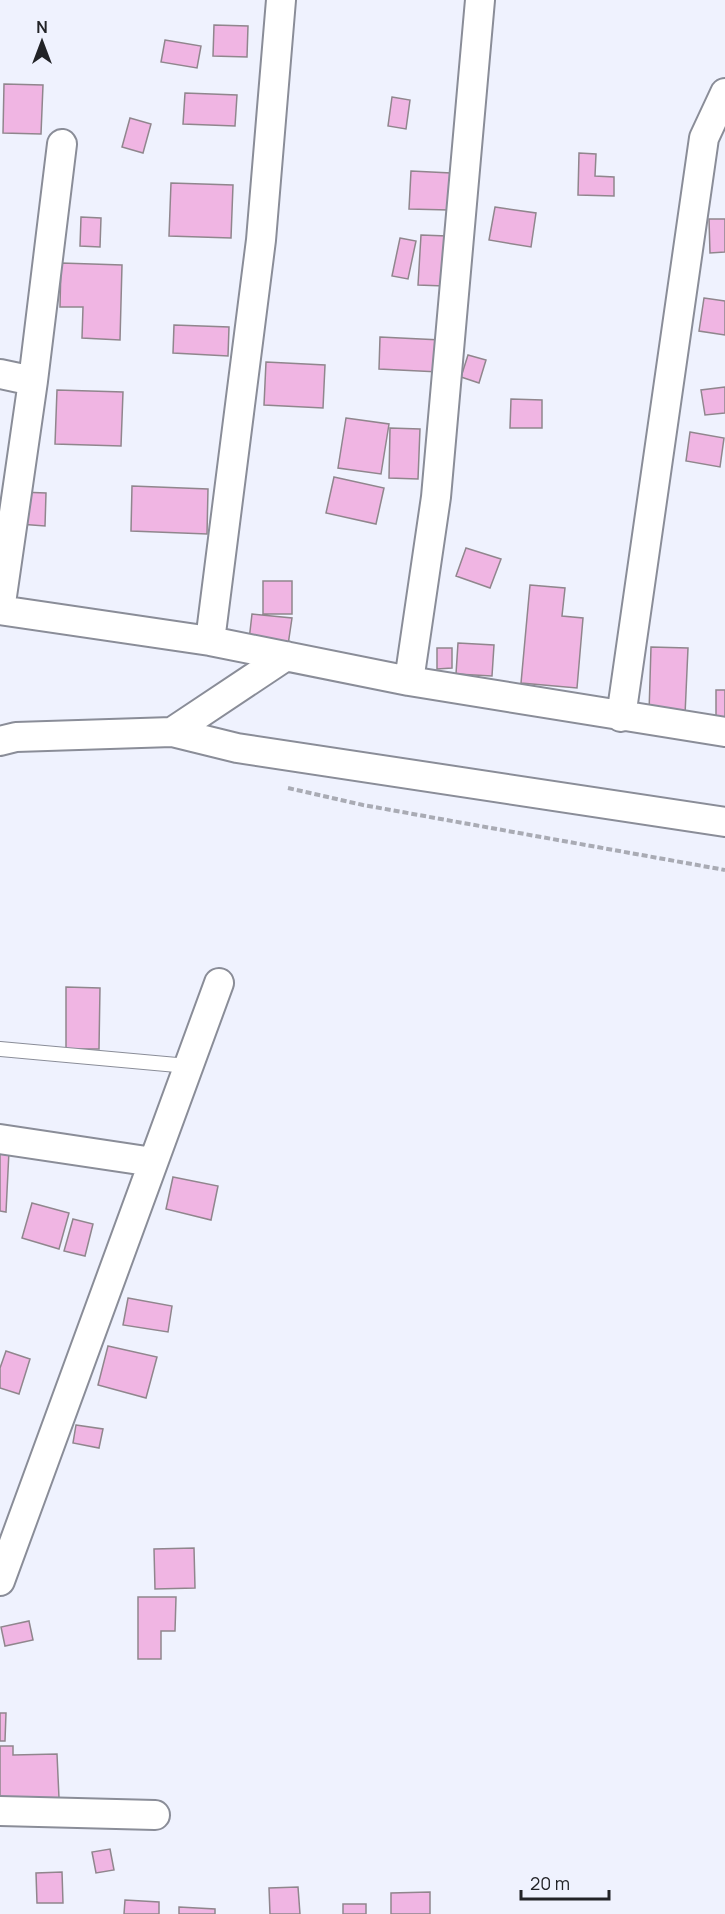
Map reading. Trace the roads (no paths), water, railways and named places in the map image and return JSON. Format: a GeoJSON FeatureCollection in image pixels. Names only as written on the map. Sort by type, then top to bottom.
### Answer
{"type":"FeatureCollection","features":[{"type":"Feature","properties":{"kind":"street"},"geometry":{"type":"LineString","coordinates":[[210,641],[261,240],[281,0]]}},
{"type":"Feature","properties":{"kind":"street"},"geometry":{"type":"LineString","coordinates":[[409,681],[436,497],[480,0]]}},
{"type":"Feature","properties":{"kind":"street"},"geometry":{"type":"LineString","coordinates":[[621,717],[704,138],[725,93]]}},
{"type":"Feature","properties":{"kind":"street"},"geometry":{"type":"LineString","coordinates":[[62,144],[33,381],[0,610],[210,641],[409,681],[725,732]]}},
{"type":"Feature","properties":{"kind":"street"},"geometry":{"type":"LineString","coordinates":[[0,374],[33,381]]}},
{"type":"Feature","properties":{"kind":"street"},"geometry":{"type":"LineString","coordinates":[[172,732],[286,657]]}},
{"type":"Feature","properties":{"kind":"street"},"geometry":{"type":"LineString","coordinates":[[0,741],[16,736],[172,732],[237,748],[725,822]]}},
{"type":"Feature","properties":{"kind":"street"},"geometry":{"type":"LineString","coordinates":[[0,1581],[219,983]]}},
{"type":"Feature","properties":{"kind":"street"},"geometry":{"type":"LineString","coordinates":[[0,1139],[153,1162]]}},
{"type":"Feature","properties":{"kind":"street"},"geometry":{"type":"LineString","coordinates":[[0,1811],[155,1815]]}},
{"type":"Feature","properties":{"kind":"lane"},"geometry":{"type":"LineString","coordinates":[[0,1050],[188,1066]]}}]}
